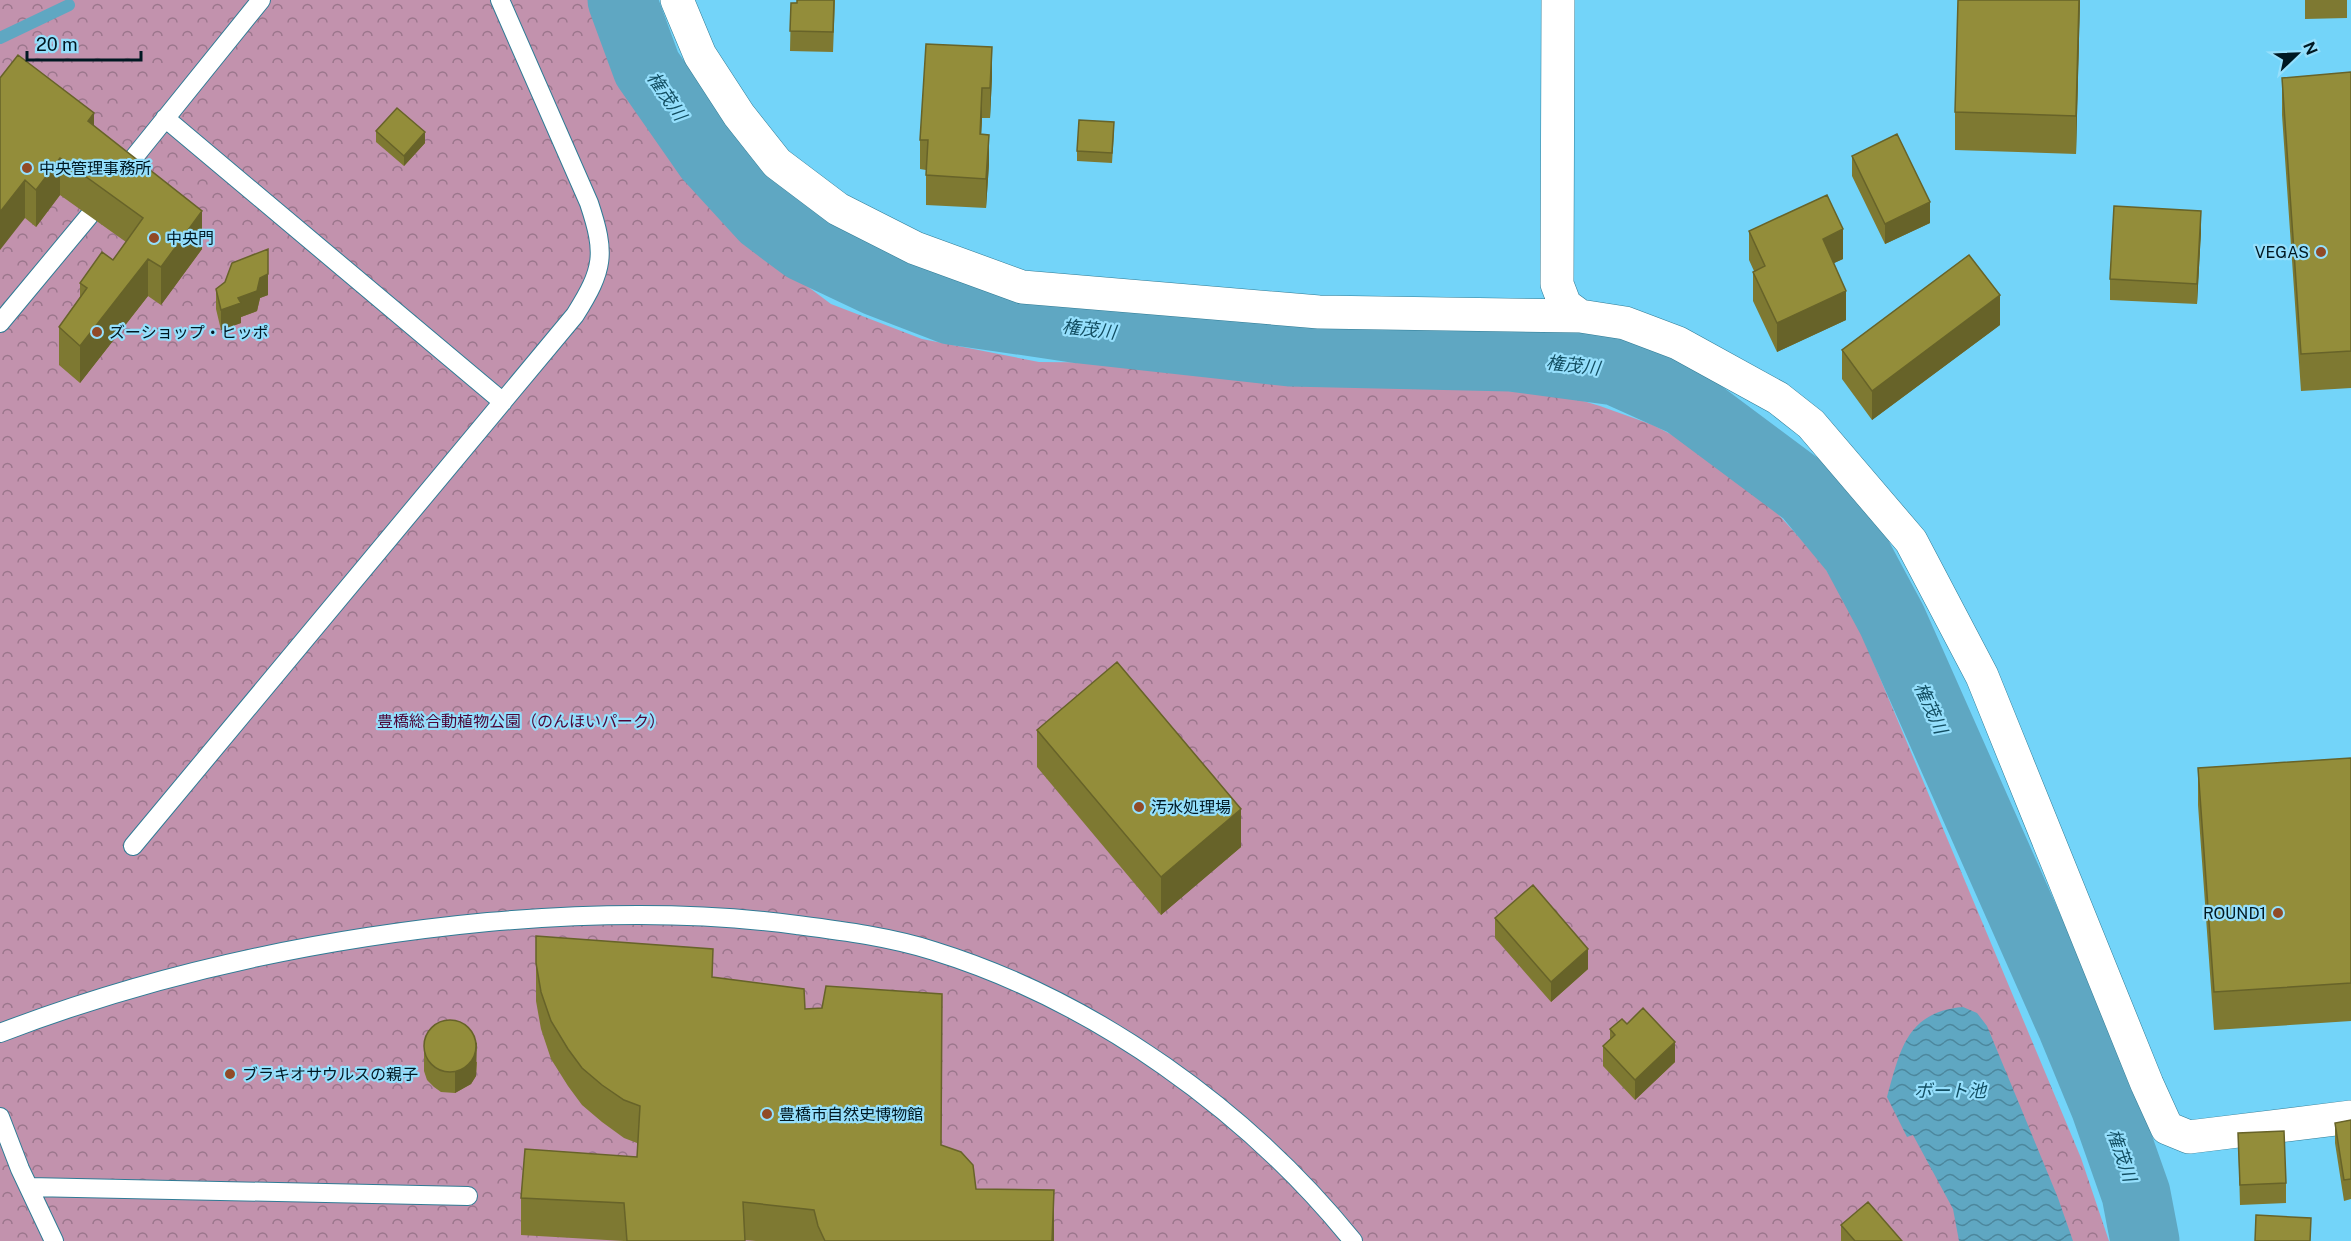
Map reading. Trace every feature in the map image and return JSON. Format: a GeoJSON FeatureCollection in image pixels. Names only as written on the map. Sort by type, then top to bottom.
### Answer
{"type":"FeatureCollection","features":[{"type":"Feature","properties":{"kind":"street"},"geometry":{"type":"LineString","coordinates":[[677,0],[700,55],[739,115],[777,163],[838,209],[915,248],[1022,287],[1319,312],[1580,316],[1625,323],[1678,343],[1778,398],[1811,424],[1911,541],[1982,676],[2167,1128],[2189,1137],[2351,1117]]}},
{"type":"Feature","properties":{"kind":"street"},"geometry":{"type":"LineString","coordinates":[[1558,0],[1557,284],[1565,305],[1580,316]]}},
{"type":"Feature","properties":{"kind":"lane"},"geometry":{"type":"LineString","coordinates":[[115,181],[261,0]]}},
{"type":"Feature","properties":{"kind":"lane"},"geometry":{"type":"LineString","coordinates":[[133,846],[575,315],[598,275],[599,234],[590,203],[500,0]]}},
{"type":"Feature","properties":{"kind":"lane"},"geometry":{"type":"LineString","coordinates":[[165,118],[503,402]]}},
{"type":"Feature","properties":{"kind":"lane"},"geometry":{"type":"LineString","coordinates":[[0,323],[88,216]]}},
{"type":"Feature","properties":{"kind":"lane"},"geometry":{"type":"LineString","coordinates":[[0,1033],[114,994],[201,970],[324,944],[436,928],[542,917],[621,915],[739,919],[856,934],[933,951],[964,961],[1054,1001],[1112,1032],[1167,1068],[1245,1129],[1293,1174],[1353,1241]]}},
{"type":"Feature","properties":{"kind":"lane"},"geometry":{"type":"LineString","coordinates":[[0,1117],[54,1241]]}},
{"type":"Feature","properties":{"kind":"lane"},"geometry":{"type":"LineString","coordinates":[[29,1187],[468,1196]]}},
{"type":"Feature","properties":{"kind":"green space","name":"豊橋総合動植物公園（のんほいパーク）"},"geometry":{"type":"Polygon","coordinates":[[[0,0],[593,0],[627,87],[672,152],[771,259],[831,304],[922,339],[1039,362],[1261,364],[1573,398],[1653,425],[1678,438],[1748,485],[1769,504],[1825,568],[1854,616],[2081,1158],[2109,1241],[0,1241],[0,0]]]}},
{"type":"Feature","properties":{"kind":"water","name":"ボート池"},"geometry":{"type":"Polygon","coordinates":[[[1963,1007],[1977,1013],[1987,1026],[2058,1198],[2073,1241],[1959,1241],[1953,1209],[1913,1135],[1907,1137],[1887,1097],[1896,1064],[1908,1037],[1917,1026],[1944,1010],[1963,1007]]]}},
{"type":"Feature","properties":{"kind":"building"},"geometry":{"type":"Polygon","coordinates":[[[797,0],[834,0],[833,32],[790,31],[791,3],[797,3],[797,0]]]}},
{"type":"Feature","properties":{"kind":"building"},"geometry":{"type":"Polygon","coordinates":[[[1958,0],[2079,0],[2076,116],[1955,112],[1958,0]]]}},
{"type":"Feature","properties":{"kind":"building"},"geometry":{"type":"Polygon","coordinates":[[[926,44],[992,47],[990,88],[982,88],[980,134],[989,135],[986,179],[926,175],[928,140],[920,140],[926,44]]]}},
{"type":"Feature","properties":{"kind":"building"},"geometry":{"type":"Polygon","coordinates":[[[18,55],[94,113],[88,121],[202,211],[161,267],[148,259],[80,346],[59,327],[87,288],[80,283],[102,252],[113,260],[143,218],[60,158],[36,190],[25,180],[0,212],[0,78],[18,55]]]}},
{"type":"Feature","properties":{"kind":"building","name":"VEGAS"},"geometry":{"type":"Polygon","coordinates":[[[2351,72],[2351,351],[2301,354],[2282,78],[2351,72]]]}},
{"type":"Feature","properties":{"kind":"building"},"geometry":{"type":"Polygon","coordinates":[[[397,108],[425,132],[404,156],[376,131],[397,108]]]}},
{"type":"Feature","properties":{"kind":"building"},"geometry":{"type":"Polygon","coordinates":[[[1079,120],[1114,122],[1112,153],[1077,151],[1079,120]]]}},
{"type":"Feature","properties":{"kind":"building"},"geometry":{"type":"Polygon","coordinates":[[[1897,134],[1930,202],[1885,224],[1852,156],[1897,134]]]}},
{"type":"Feature","properties":{"kind":"building"},"geometry":{"type":"Polygon","coordinates":[[[1827,195],[1843,229],[1823,239],[1846,291],[1777,323],[1753,272],[1765,266],[1749,231],[1827,195]]]}},
{"type":"Feature","properties":{"kind":"building"},"geometry":{"type":"Polygon","coordinates":[[[2114,206],[2201,211],[2197,284],[2110,279],[2114,206]]]}},
{"type":"Feature","properties":{"kind":"building"},"geometry":{"type":"Polygon","coordinates":[[[268,249],[268,274],[260,278],[257,291],[238,298],[241,303],[221,310],[216,289],[225,282],[232,263],[268,249]]]}},
{"type":"Feature","properties":{"kind":"building"},"geometry":{"type":"Polygon","coordinates":[[[1969,255],[2000,295],[1872,391],[1842,350],[1969,255]]]}},
{"type":"Feature","properties":{"kind":"building","name":"汚水処理場"},"geometry":{"type":"Polygon","coordinates":[[[1117,662],[1241,809],[1161,877],[1037,730],[1117,662]]]}},
{"type":"Feature","properties":{"kind":"building","name":"ROUND1"},"geometry":{"type":"Polygon","coordinates":[[[2351,758],[2351,983],[2214,992],[2198,768],[2351,758]]]}},
{"type":"Feature","properties":{"kind":"building"},"geometry":{"type":"Polygon","coordinates":[[[1533,885],[1588,949],[1551,982],[1495,918],[1533,885]]]}},
{"type":"Feature","properties":{"kind":"building","name":"豊橋市自然史博物館"},"geometry":{"type":"Polygon","coordinates":[[[536,936],[713,949],[712,977],[804,989],[805,1009],[822,1008],[826,986],[942,994],[941,1145],[961,1152],[973,1165],[976,1189],[1054,1190],[1052,1241],[825,1241],[814,1210],[743,1202],[745,1241],[627,1241],[624,1203],[521,1198],[525,1149],[637,1157],[640,1106],[624,1100],[602,1085],[582,1068],[568,1049],[551,1021],[541,992],[536,963],[536,936]]]}},
{"type":"Feature","properties":{"kind":"building"},"geometry":{"type":"Polygon","coordinates":[[[1643,1008],[1675,1042],[1635,1080],[1603,1046],[1615,1035],[1610,1029],[1622,1019],[1627,1024],[1643,1008]]]}},
{"type":"Feature","properties":{"kind":"building"},"geometry":{"type":"Polygon","coordinates":[[[445,1020],[455,1020],[469,1027],[476,1046],[469,1065],[455,1072],[445,1072],[435,1068],[428,1061],[424,1051],[424,1041],[428,1031],[435,1024],[445,1020]]]}},
{"type":"Feature","properties":{"kind":"building"},"geometry":{"type":"Polygon","coordinates":[[[2351,1120],[2351,1179],[2344,1180],[2335,1123],[2351,1120]]]}},
{"type":"Feature","properties":{"kind":"building"},"geometry":{"type":"Polygon","coordinates":[[[2284,1131],[2286,1183],[2240,1185],[2238,1133],[2284,1131]]]}},
{"type":"Feature","properties":{"kind":"building"},"geometry":{"type":"Polygon","coordinates":[[[1868,1202],[1902,1241],[1855,1241],[1841,1225],[1868,1202]]]}},
{"type":"Feature","properties":{"kind":"building"},"geometry":{"type":"Polygon","coordinates":[[[2256,1215],[2311,1218],[2310,1241],[2255,1241],[2256,1215]]]}},
{"type":"Feature","properties":{"kind":"waterway","name":"権茂川"},"geometry":{"type":"LineString","coordinates":[[622,0],[647,68],[709,157],[764,217],[804,247],[878,282],[951,310],[1081,329],[1290,352],[1511,357],[1616,371],[1685,402],[1807,493],[1855,551],[1892,620],[2072,1026],[2105,1106],[2136,1194],[2145,1241]]}},
{"type":"Feature","properties":{"kind":"waterway"},"geometry":{"type":"LineString","coordinates":[[0,38],[69,5]]}},
{"type":"Feature","properties":{"kind":"place","name":"中央管理事務所"},"geometry":{"type":"Point","coordinates":[27,168]}},
{"type":"Feature","properties":{"kind":"place","name":"中央門"},"geometry":{"type":"Point","coordinates":[154,238]}},
{"type":"Feature","properties":{"kind":"place","name":"VEGAS"},"geometry":{"type":"Point","coordinates":[2321,252]}},
{"type":"Feature","properties":{"kind":"place","name":"ズーショップ・ヒッポ"},"geometry":{"type":"Point","coordinates":[97,332]}},
{"type":"Feature","properties":{"kind":"place","name":"汚水処理場"},"geometry":{"type":"Point","coordinates":[1139,807]}},
{"type":"Feature","properties":{"kind":"place","name":"ROUND1"},"geometry":{"type":"Point","coordinates":[2278,913]}},
{"type":"Feature","properties":{"kind":"place","name":"ブラキオサウルスの親子"},"geometry":{"type":"Point","coordinates":[230,1074]}},
{"type":"Feature","properties":{"kind":"place","name":"豊橋市自然史博物館"},"geometry":{"type":"Point","coordinates":[767,1114]}}]}
